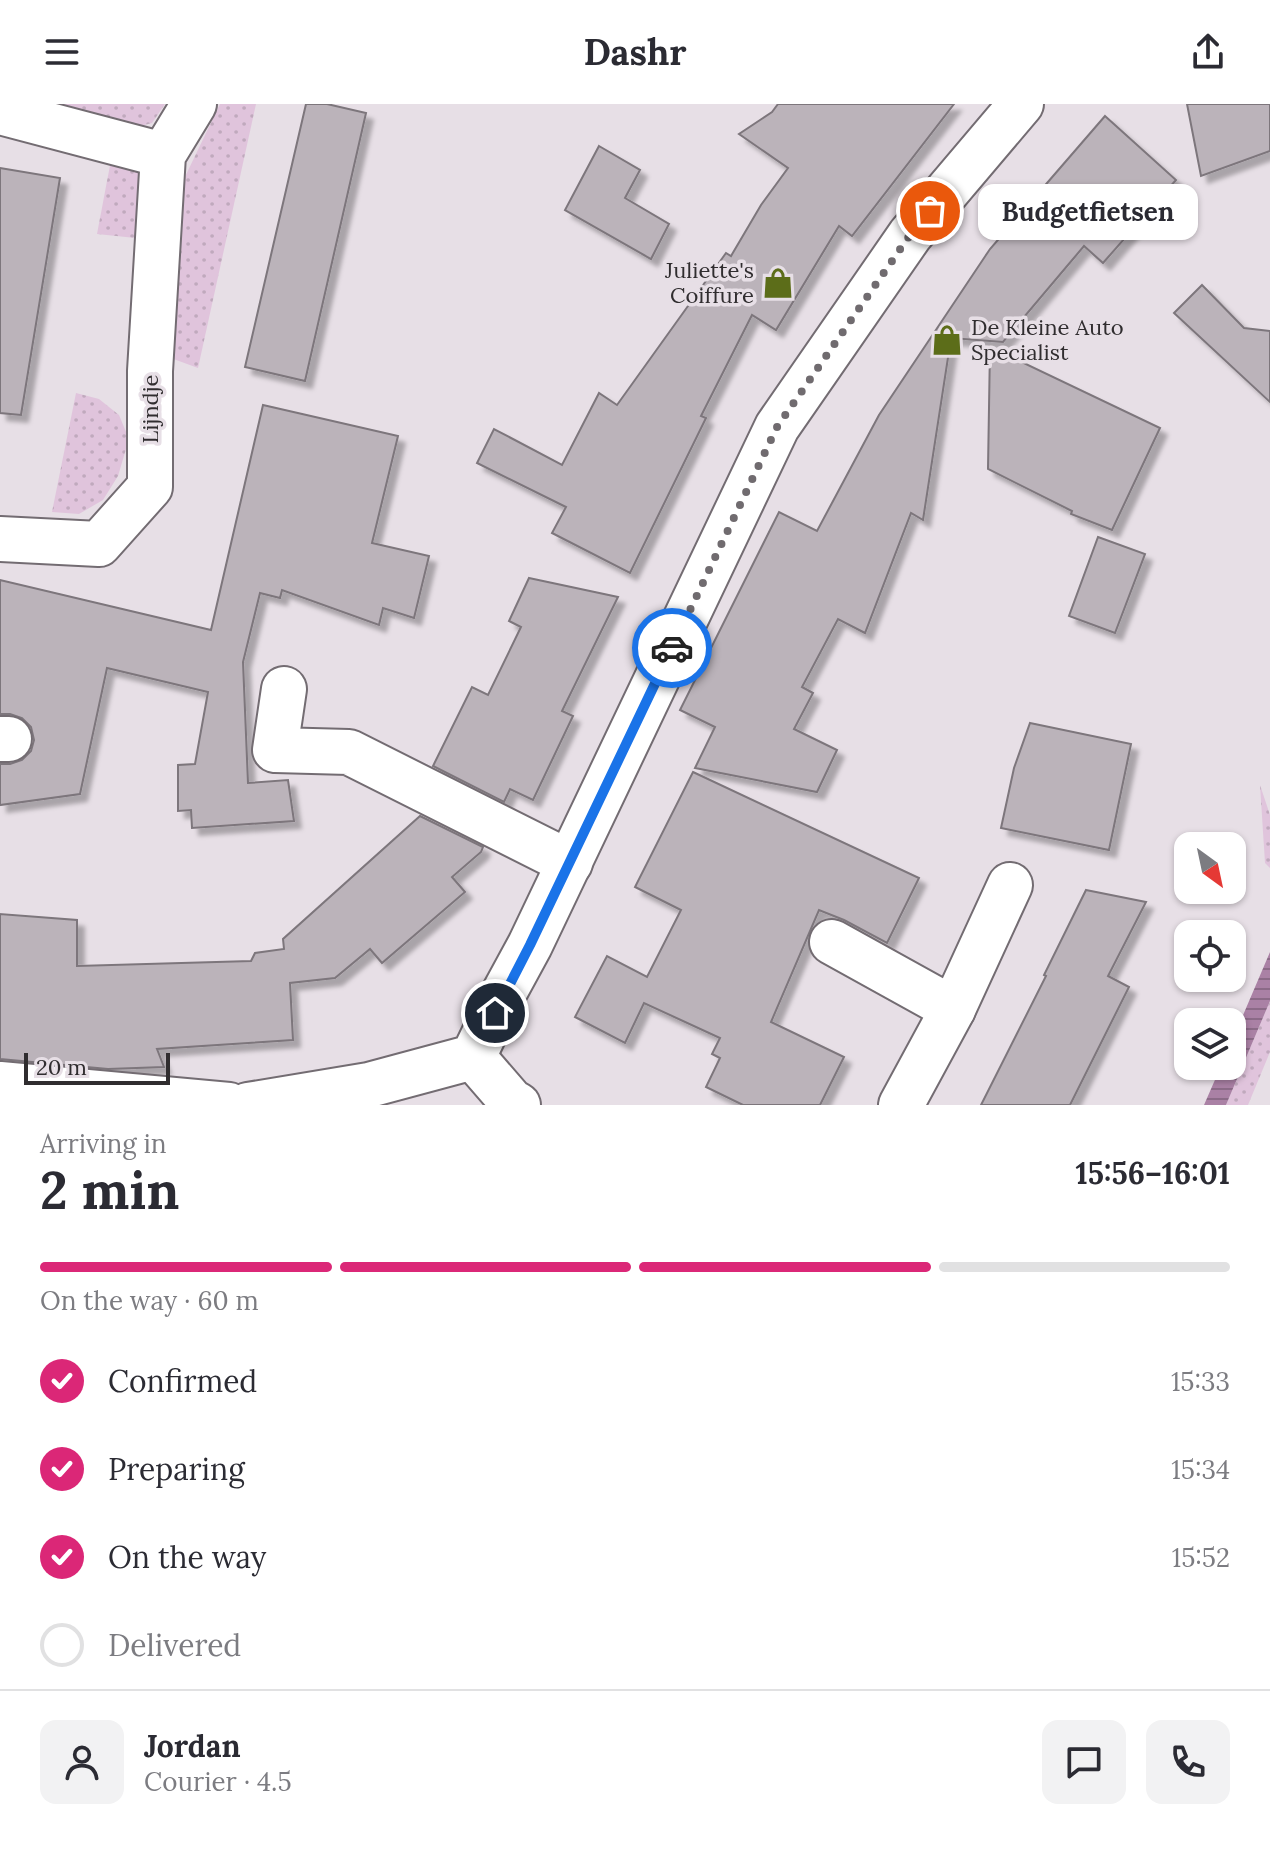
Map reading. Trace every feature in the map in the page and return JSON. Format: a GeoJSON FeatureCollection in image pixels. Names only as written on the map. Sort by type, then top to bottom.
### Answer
{"type":"FeatureCollection","features":[{"type":"Feature","properties":{"kind":"street","name":"Lijndje"},"geometry":{"type":"LineString","coordinates":[[0,539],[99,544],[150,487],[150,371],[163,155],[194,104]]}},
{"type":"Feature","properties":{"kind":"street"},"geometry":{"type":"LineString","coordinates":[[248,1105],[369,1085],[473,1057],[570,863],[777,427],[910,235],[1021,104]]}},
{"type":"Feature","properties":{"kind":"street"},"geometry":{"type":"LineString","coordinates":[[0,112],[163,155]]}},
{"type":"Feature","properties":{"kind":"street"},"geometry":{"type":"LineString","coordinates":[[284,689],[275,750],[349,752],[570,863]]}},
{"type":"Feature","properties":{"kind":"street"},"geometry":{"type":"LineString","coordinates":[[901,1105],[953,1009],[1010,885]]}},
{"type":"Feature","properties":{"kind":"street"},"geometry":{"type":"LineString","coordinates":[[832,942],[953,1009]]}},
{"type":"Feature","properties":{"kind":"street"},"geometry":{"type":"LineString","coordinates":[[473,1057],[518,1105]]}},
{"type":"Feature","properties":{"kind":"street"},"geometry":{"type":"LineString","coordinates":[[0,1084],[229,1105]]}},
{"type":"Feature","properties":{"kind":"shaded area"},"geometry":{"type":"Polygon","coordinates":[[[45,104],[165,104],[152,123],[133,128],[45,104]]]}},
{"type":"Feature","properties":{"kind":"shaded area"},"geometry":{"type":"Polygon","coordinates":[[[220,104],[256,104],[198,368],[168,357],[182,183],[220,104]]]}},
{"type":"Feature","properties":{"kind":"shaded area"},"geometry":{"type":"Polygon","coordinates":[[[111,160],[140,164],[145,239],[97,234],[111,160]]]}},
{"type":"Feature","properties":{"kind":"shaded area"},"geometry":{"type":"Polygon","coordinates":[[[76,393],[99,399],[119,415],[129,439],[118,476],[103,500],[79,514],[52,512],[76,393]]]}},
{"type":"Feature","properties":{"kind":"shaded area"},"geometry":{"type":"Polygon","coordinates":[[[1260,785],[1270,815],[1270,868],[1265,863],[1260,785]]]}},
{"type":"Feature","properties":{"kind":"shaded area"},"geometry":{"type":"Polygon","coordinates":[[[1270,952],[1270,1001],[1246,1058],[1246,1008],[1270,952]]]}},
{"type":"Feature","properties":{"kind":"shaded area"},"geometry":{"type":"Polygon","coordinates":[[[1270,1001],[1270,1052],[1248,1105],[1226,1105],[1237,1080],[1246,1080],[1246,1058],[1270,1001]]]}},
{"type":"Feature","properties":{"kind":"shaded area"},"geometry":{"type":"Polygon","coordinates":[[[1215,1080],[1237,1080],[1226,1105],[1204,1105],[1215,1080]]]}},
{"type":"Feature","properties":{"kind":"building"},"geometry":{"type":"Polygon","coordinates":[[[306,104],[327,104],[366,113],[305,381],[245,367],[306,104]]]}},
{"type":"Feature","properties":{"kind":"building"},"geometry":{"type":"Polygon","coordinates":[[[778,104],[954,104],[852,236],[839,226],[776,330],[752,315],[701,416],[706,418],[630,573],[552,533],[566,507],[477,463],[494,429],[562,465],[599,393],[617,405],[726,253],[731,256],[761,205],[788,168],[739,134],[772,112],[778,104]]]}},
{"type":"Feature","properties":{"kind":"building"},"geometry":{"type":"Polygon","coordinates":[[[1187,104],[1270,104],[1270,151],[1201,176],[1187,104]]]}},
{"type":"Feature","properties":{"kind":"building"},"geometry":{"type":"Polygon","coordinates":[[[1105,116],[1176,180],[1103,263],[1084,246],[1003,342],[951,338],[923,520],[911,513],[865,633],[838,619],[802,687],[813,693],[794,729],[837,750],[817,792],[695,768],[715,727],[680,710],[779,512],[817,531],[879,415],[990,249],[1105,116]]]}},
{"type":"Feature","properties":{"kind":"building"},"geometry":{"type":"Polygon","coordinates":[[[599,146],[640,170],[625,198],[669,224],[651,259],[565,210],[599,146]]]}},
{"type":"Feature","properties":{"kind":"building"},"geometry":{"type":"Polygon","coordinates":[[[0,168],[60,178],[21,415],[0,413],[0,168]]]}},
{"type":"Feature","properties":{"kind":"building"},"geometry":{"type":"Polygon","coordinates":[[[1202,285],[1244,328],[1270,331],[1270,402],[1174,313],[1202,285]]]}},
{"type":"Feature","properties":{"kind":"building"},"geometry":{"type":"Polygon","coordinates":[[[990,347],[1160,428],[1112,530],[1071,514],[1072,511],[988,469],[990,347]]]}},
{"type":"Feature","properties":{"kind":"building"},"geometry":{"type":"Polygon","coordinates":[[[263,405],[398,436],[372,543],[429,556],[414,618],[383,608],[379,625],[282,590],[280,598],[260,593],[243,662],[248,783],[288,780],[294,821],[192,828],[191,810],[178,811],[178,765],[195,764],[208,692],[107,668],[80,794],[0,805],[0,764],[22,760],[31,751],[34,740],[31,727],[22,718],[0,714],[0,580],[211,630],[263,405]]]}},
{"type":"Feature","properties":{"kind":"building"},"geometry":{"type":"Polygon","coordinates":[[[1098,537],[1145,554],[1115,633],[1069,616],[1098,537]]]}},
{"type":"Feature","properties":{"kind":"building"},"geometry":{"type":"Polygon","coordinates":[[[529,578],[618,597],[562,711],[573,716],[533,800],[510,789],[504,802],[433,766],[472,687],[488,695],[521,627],[509,621],[529,578]]]}},
{"type":"Feature","properties":{"kind":"building"},"geometry":{"type":"Polygon","coordinates":[[[1030,723],[1131,744],[1109,850],[1001,828],[1014,768],[1030,723]]]}},
{"type":"Feature","properties":{"kind":"building"},"geometry":{"type":"Polygon","coordinates":[[[693,772],[919,878],[887,943],[819,910],[771,1022],[844,1057],[820,1105],[743,1105],[706,1087],[720,1058],[712,1054],[720,1038],[644,1003],[625,1043],[575,1017],[607,956],[647,977],[681,910],[635,887],[693,772]]]}},
{"type":"Feature","properties":{"kind":"building"},"geometry":{"type":"Polygon","coordinates":[[[420,816],[483,847],[452,877],[465,892],[382,963],[370,949],[335,978],[290,983],[293,1040],[157,1049],[164,1067],[108,1069],[0,1059],[0,914],[77,920],[77,966],[251,961],[255,953],[284,949],[283,939],[420,816]]]}},
{"type":"Feature","properties":{"kind":"building"},"geometry":{"type":"Polygon","coordinates":[[[1086,890],[1146,902],[1108,976],[1129,987],[1070,1105],[981,1105],[1046,976],[1086,890]]]}},
{"type":"Feature","properties":{"kind":"way so far"},"geometry":{"type":"LineString","coordinates":[[672,648],[777,427],[910,235],[930,211]]}},
{"type":"Feature","properties":{"kind":"place","name":"Budgetfietsen"},"geometry":{"type":"Point","coordinates":[930,211]}},
{"type":"Feature","properties":{"kind":"place","name":"Juliette's Coiffure"},"geometry":{"type":"Point","coordinates":[778,283]}},
{"type":"Feature","properties":{"kind":"place","name":"De Kleine Auto Specialist"},"geometry":{"type":"Point","coordinates":[947,340]}},
{"type":"Feature","properties":{"kind":"route"},"geometry":{"type":"LineString","coordinates":[[495,1013],[672,648]]}}]}
